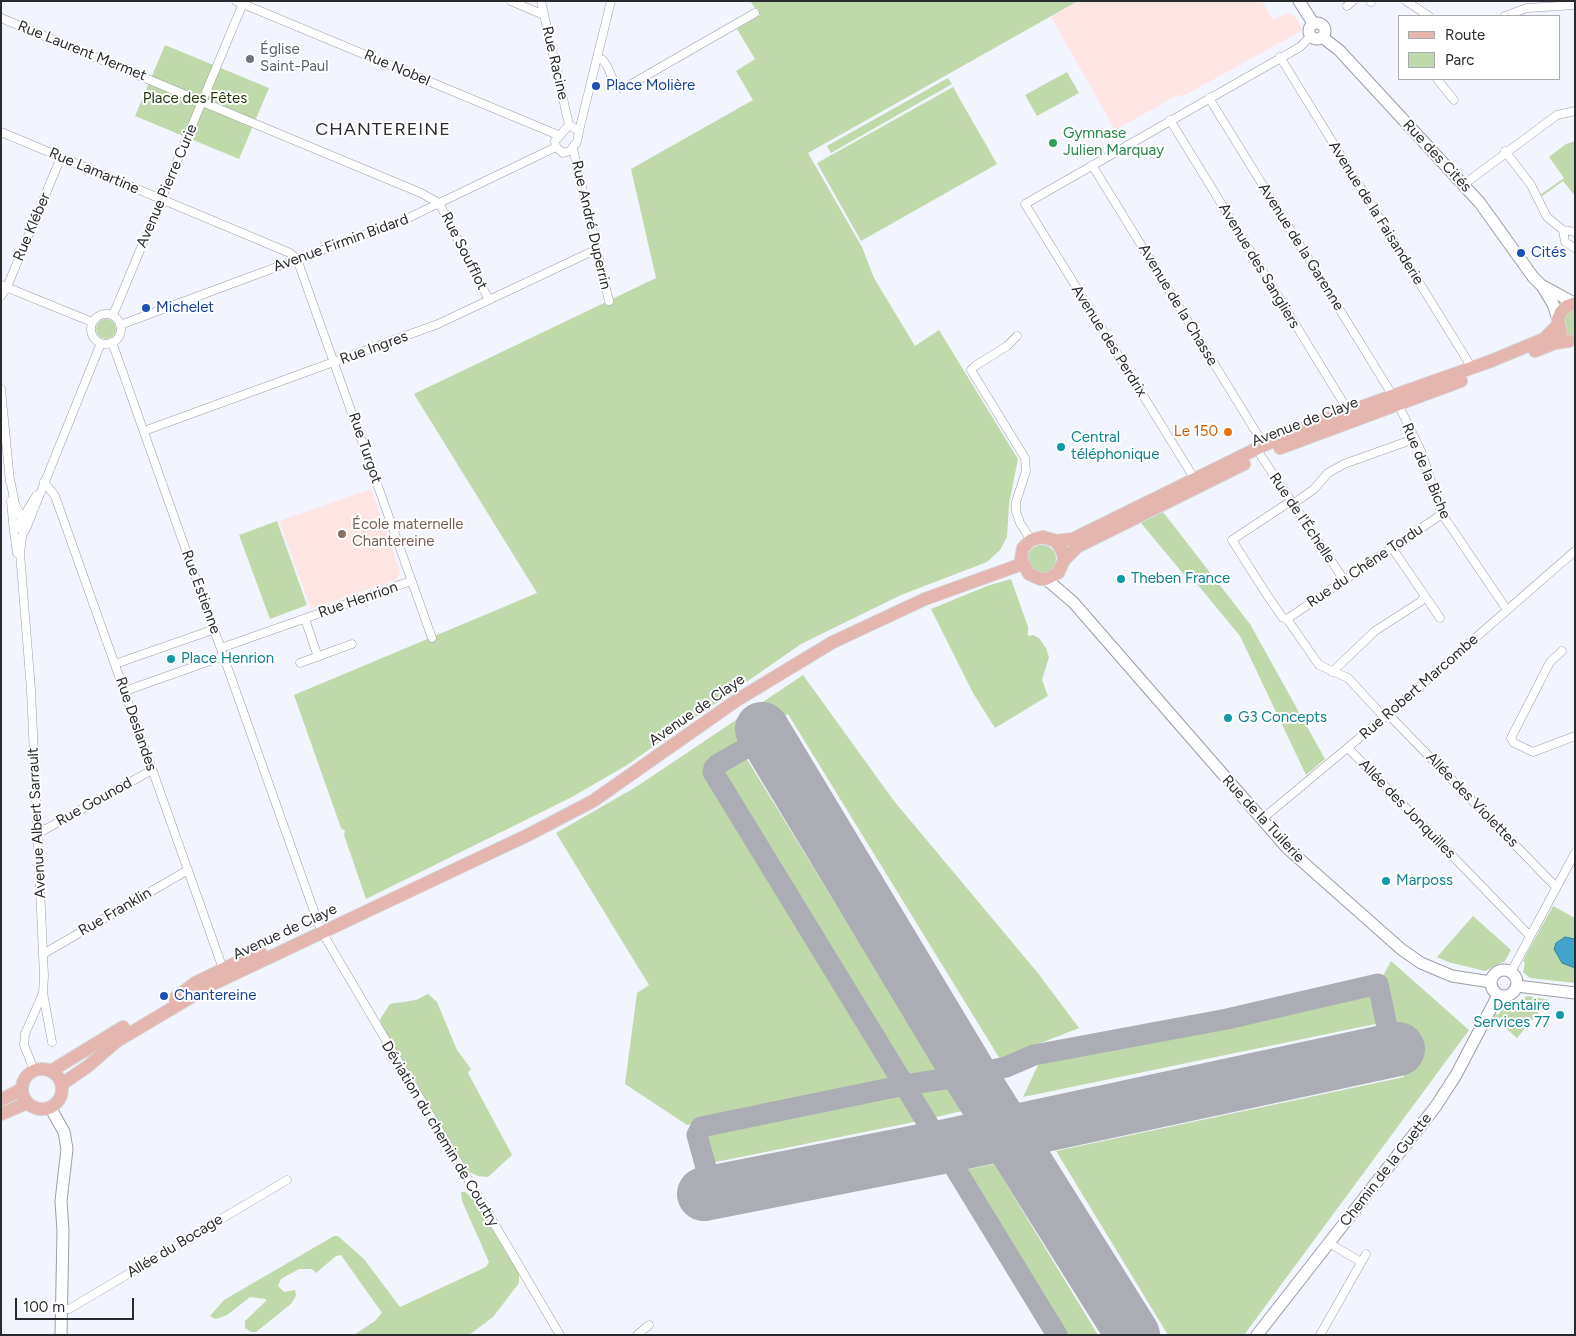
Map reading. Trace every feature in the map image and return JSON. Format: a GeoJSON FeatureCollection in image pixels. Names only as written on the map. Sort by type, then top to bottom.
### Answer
{"type":"FeatureCollection","features":[{"type":"Feature","properties":{"kind":"main road","name":"Avenue de Claye"},"geometry":{"type":"LineString","coordinates":[[1046,579],[1058,573],[1077,547],[1262,451],[1321,431],[1544,339],[1558,322],[1567,306],[1574,303]]}},
{"type":"Feature","properties":{"kind":"main road"},"geometry":{"type":"LineString","coordinates":[[1558,322],[1560,332],[1572,341]]}},
{"type":"Feature","properties":{"kind":"main road","name":"Avenue de Claye"},"geometry":{"type":"LineString","coordinates":[[1031,540],[1043,537],[1056,541],[1073,538],[1194,478],[1262,451],[1349,412],[1395,400],[1555,343],[1572,341]]}},
{"type":"Feature","properties":{"kind":"main road"},"geometry":{"type":"LineString","coordinates":[[1031,540],[1024,548],[1022,564],[1028,574],[1040,579],[1046,579]]}},
{"type":"Feature","properties":{"kind":"main road"},"geometry":{"type":"LineString","coordinates":[[1056,541],[1063,553],[1063,564]]}},
{"type":"Feature","properties":{"kind":"main road","name":"Avenue de Claye"},"geometry":{"type":"LineString","coordinates":[[62,1084],[88,1066],[117,1041],[240,970],[373,903],[397,895],[528,835],[593,801],[737,700],[833,642],[925,598],[1022,564]]}},
{"type":"Feature","properties":{"kind":"main road","name":"Avenue de Claye"},"geometry":{"type":"LineString","coordinates":[[52,1071],[178,997],[195,983],[222,969],[321,930]]}},
{"type":"Feature","properties":{"kind":"main road"},"geometry":{"type":"LineString","coordinates":[[34,1070],[52,1071],[62,1084],[59,1100],[50,1108],[34,1108],[27,1103],[22,1089],[27,1076],[34,1070]]}},
{"type":"Feature","properties":{"kind":"main road"},"geometry":{"type":"LineString","coordinates":[[1,1100],[22,1089]]}},
{"type":"Feature","properties":{"kind":"main road"},"geometry":{"type":"LineString","coordinates":[[1,1114],[27,1103]]}},
{"type":"Feature","properties":{"kind":"street"},"geometry":{"type":"LineString","coordinates":[[511,1],[544,15]]}},
{"type":"Feature","properties":{"kind":"street","name":"Rue Racine"},"geometry":{"type":"LineString","coordinates":[[541,1],[570,125]]}},
{"type":"Feature","properties":{"kind":"street"},"geometry":{"type":"LineString","coordinates":[[585,106],[570,125],[558,135],[555,141],[556,147],[563,153],[572,149],[579,131],[611,1]]}},
{"type":"Feature","properties":{"kind":"street"},"geometry":{"type":"LineString","coordinates":[[1092,165],[1317,36],[1308,30],[1313,23],[1299,1]]}},
{"type":"Feature","properties":{"kind":"street"},"geometry":{"type":"LineString","coordinates":[[1406,1],[1427,15]]}},
{"type":"Feature","properties":{"kind":"street","name":"Avenue Pierre Curie"},"geometry":{"type":"LineString","coordinates":[[113,315],[241,2]]}},
{"type":"Feature","properties":{"kind":"street","name":"Rue Nobel"},"geometry":{"type":"LineString","coordinates":[[241,2],[558,135]]}},
{"type":"Feature","properties":{"kind":"street"},"geometry":{"type":"LineString","coordinates":[[1508,15],[1527,8],[1575,5]]}},
{"type":"Feature","properties":{"kind":"street"},"geometry":{"type":"LineString","coordinates":[[597,57],[603,60],[615,84],[620,88],[628,86],[756,14]]}},
{"type":"Feature","properties":{"kind":"street","name":"Rue Laurent Mermet"},"geometry":{"type":"LineString","coordinates":[[1,18],[421,193],[439,203]]}},
{"type":"Feature","properties":{"kind":"street","name":"Rue des Cités"},"geometry":{"type":"LineString","coordinates":[[1317,36],[1336,48],[1480,203],[1524,266],[1541,285],[1553,304],[1558,322]]}},
{"type":"Feature","properties":{"kind":"street","name":"Avenue de la Faisanderie"},"geometry":{"type":"LineString","coordinates":[[1280,58],[1472,368]]}},
{"type":"Feature","properties":{"kind":"street"},"geometry":{"type":"LineString","coordinates":[[1438,80],[1454,100]]}},
{"type":"Feature","properties":{"kind":"street","name":"Avenue de la Garenne"},"geometry":{"type":"LineString","coordinates":[[1209,98],[1395,400]]}},
{"type":"Feature","properties":{"kind":"street"},"geometry":{"type":"LineString","coordinates":[[1463,185],[1505,151],[1544,126],[1557,115],[1575,110]]}},
{"type":"Feature","properties":{"kind":"street","name":"Avenue des Sangliers"},"geometry":{"type":"LineString","coordinates":[[1170,120],[1349,412]]}},
{"type":"Feature","properties":{"kind":"street"},"geometry":{"type":"LineString","coordinates":[[570,125],[579,131]]}},
{"type":"Feature","properties":{"kind":"street","name":"Rue Lamartine"},"geometry":{"type":"LineString","coordinates":[[1,132],[290,253],[297,259]]}},
{"type":"Feature","properties":{"kind":"street","name":"Avenue Firmin Bidard"},"geometry":{"type":"LineString","coordinates":[[120,324],[404,220],[556,147]]}},
{"type":"Feature","properties":{"kind":"street","name":"Rue André Duperrin"},"geometry":{"type":"LineString","coordinates":[[572,149],[609,301]]}},
{"type":"Feature","properties":{"kind":"street"},"geometry":{"type":"LineString","coordinates":[[1505,151],[1531,185],[1547,217],[1563,230],[1575,232]]}},
{"type":"Feature","properties":{"kind":"street","name":"Rue Kléber"},"geometry":{"type":"LineString","coordinates":[[1,296],[61,157]]}},
{"type":"Feature","properties":{"kind":"street","name":"Avenue des Perdrix"},"geometry":{"type":"LineString","coordinates":[[1092,165],[1025,204],[1194,478]]}},
{"type":"Feature","properties":{"kind":"street","name":"Avenue de la Chasse"},"geometry":{"type":"LineString","coordinates":[[1092,165],[1262,451]]}},
{"type":"Feature","properties":{"kind":"street","name":"Rue Soufflot"},"geometry":{"type":"LineString","coordinates":[[439,203],[489,300]]}},
{"type":"Feature","properties":{"kind":"street"},"geometry":{"type":"LineString","coordinates":[[1563,230],[1565,242],[1575,248]]}},
{"type":"Feature","properties":{"kind":"street","name":"Rue Ingres"},"geometry":{"type":"LineString","coordinates":[[144,431],[438,324],[596,249]]}},
{"type":"Feature","properties":{"kind":"street","name":"Rue Turgot"},"geometry":{"type":"LineString","coordinates":[[297,259],[432,638]]}},
{"type":"Feature","properties":{"kind":"street","name":"Rue des Cités"},"geometry":{"type":"LineString","coordinates":[[1541,285],[1574,303]]}},
{"type":"Feature","properties":{"kind":"street"},"geometry":{"type":"LineString","coordinates":[[4,286],[92,322]]}},
{"type":"Feature","properties":{"kind":"street"},"geometry":{"type":"LineString","coordinates":[[113,315],[120,324],[120,333],[112,342],[101,343],[93,337],[92,322],[99,316],[113,315]]}},
{"type":"Feature","properties":{"kind":"street"},"geometry":{"type":"LineString","coordinates":[[1017,336],[1007,346],[971,370],[1025,458],[1026,471],[1016,502],[1016,511],[1020,524],[1031,540]]}},
{"type":"Feature","properties":{"kind":"street","name":"Rue Estienne"},"geometry":{"type":"LineString","coordinates":[[112,342],[321,930]]}},
{"type":"Feature","properties":{"kind":"street"},"geometry":{"type":"LineString","coordinates":[[24,533],[101,343]]}},
{"type":"Feature","properties":{"kind":"street","name":"Avenue Albert Sarrault"},"geometry":{"type":"LineString","coordinates":[[1,389],[14,532],[20,570],[29,664],[43,954],[43,993],[25,1034],[24,1045],[34,1070]]}},
{"type":"Feature","properties":{"kind":"street","name":"Rue de la Biche"},"geometry":{"type":"LineString","coordinates":[[1395,400],[1421,451],[1442,514],[1507,610]]}},
{"type":"Feature","properties":{"kind":"street"},"geometry":{"type":"LineString","coordinates":[[1292,502],[1314,489],[1328,473],[1344,464],[1414,438]]}},
{"type":"Feature","properties":{"kind":"street","name":"Rue de l'Échelle"},"geometry":{"type":"LineString","coordinates":[[1262,451],[1292,502],[1344,580]]}},
{"type":"Feature","properties":{"kind":"street","name":"Avenue Albert Sarrault"},"geometry":{"type":"LineString","coordinates":[[10,479],[15,504],[24,524],[24,533],[20,546],[20,570]]}},
{"type":"Feature","properties":{"kind":"street"},"geometry":{"type":"LineString","coordinates":[[14,532],[21,517],[42,486]]}},
{"type":"Feature","properties":{"kind":"street","name":"Rue Deslandes"},"geometry":{"type":"LineString","coordinates":[[42,486],[55,496],[222,969]]}},
{"type":"Feature","properties":{"kind":"street","name":"Allée des Violettes"},"geometry":{"type":"LineString","coordinates":[[1292,502],[1232,540],[1272,603],[1283,618],[1287,619],[1319,665],[1348,678],[1556,887]]}},
{"type":"Feature","properties":{"kind":"street","name":"Rue du Chêne Tordu"},"geometry":{"type":"LineString","coordinates":[[1287,619],[1442,514]]}},
{"type":"Feature","properties":{"kind":"street"},"geometry":{"type":"LineString","coordinates":[[1392,548],[1440,618]]}},
{"type":"Feature","properties":{"kind":"street","name":"Rue Robert Marcombe"},"geometry":{"type":"LineString","coordinates":[[1261,820],[1386,716],[1575,551]]}},
{"type":"Feature","properties":{"kind":"street","name":"Rue de la Tuilerie"},"geometry":{"type":"LineString","coordinates":[[1063,564],[1063,584],[1073,602]]}},
{"type":"Feature","properties":{"kind":"street","name":"Rue de la Tuilerie"},"geometry":{"type":"LineString","coordinates":[[1046,579],[1073,602],[1287,848],[1410,956],[1444,974],[1491,982]]}},
{"type":"Feature","properties":{"kind":"street","name":"Rue Henrion"},"geometry":{"type":"LineString","coordinates":[[223,652],[305,619],[411,581]]}},
{"type":"Feature","properties":{"kind":"street"},"geometry":{"type":"LineString","coordinates":[[1332,672],[1375,631],[1394,617],[1404,614],[1425,596]]}},
{"type":"Feature","properties":{"kind":"street","name":"Rue Henrion"},"geometry":{"type":"LineString","coordinates":[[305,619],[318,657]]}},
{"type":"Feature","properties":{"kind":"street"},"geometry":{"type":"LineString","coordinates":[[115,664],[215,629]]}},
{"type":"Feature","properties":{"kind":"street"},"geometry":{"type":"LineString","coordinates":[[300,663],[352,644]]}},
{"type":"Feature","properties":{"kind":"street"},"geometry":{"type":"LineString","coordinates":[[125,691],[223,652]]}},
{"type":"Feature","properties":{"kind":"street"},"geometry":{"type":"LineString","coordinates":[[1562,652],[1550,662],[1511,738],[1514,743],[1528,752],[1533,752],[1575,736]]}},
{"type":"Feature","properties":{"kind":"street","name":"Allée des Jonquilles"},"geometry":{"type":"LineString","coordinates":[[1348,748],[1529,935]]}},
{"type":"Feature","properties":{"kind":"street","name":"Rue Gounod"},"geometry":{"type":"LineString","coordinates":[[37,834],[152,770]]}},
{"type":"Feature","properties":{"kind":"street"},"geometry":{"type":"LineString","coordinates":[[1510,972],[1575,852]]}},
{"type":"Feature","properties":{"kind":"street","name":"Rue Franklin"},"geometry":{"type":"LineString","coordinates":[[43,954],[188,870]]}},
{"type":"Feature","properties":{"kind":"street","name":"Déviation du chemin de Courtry"},"geometry":{"type":"LineString","coordinates":[[321,930],[560,1335]]}},
{"type":"Feature","properties":{"kind":"street","name":"Avenue de Claye"},"geometry":{"type":"LineString","coordinates":[[187,999],[199,988],[221,976],[222,969]]}},
{"type":"Feature","properties":{"kind":"street"},"geometry":{"type":"LineString","coordinates":[[1498,972],[1510,972],[1516,978],[1517,986],[1510,995],[1498,995],[1493,990],[1491,982],[1498,972]]}},
{"type":"Feature","properties":{"kind":"street"},"geometry":{"type":"LineString","coordinates":[[1517,986],[1575,992]]}},
{"type":"Feature","properties":{"kind":"street"},"geometry":{"type":"LineString","coordinates":[[43,993],[52,1042]]}},
{"type":"Feature","properties":{"kind":"street","name":"Chemin de la Guette"},"geometry":{"type":"LineString","coordinates":[[1257,1335],[1436,1106],[1456,1075],[1498,995]]}},
{"type":"Feature","properties":{"kind":"street"},"geometry":{"type":"LineString","coordinates":[[50,1108],[64,1132],[67,1149],[60,1201],[63,1231],[62,1335]]}},
{"type":"Feature","properties":{"kind":"street","name":"Allée du Bocage"},"geometry":{"type":"LineString","coordinates":[[62,1309],[69,1309],[287,1180]]}},
{"type":"Feature","properties":{"kind":"street"},"geometry":{"type":"LineString","coordinates":[[1329,1243],[1361,1262]]}},
{"type":"Feature","properties":{"kind":"street"},"geometry":{"type":"LineString","coordinates":[[1320,1335],[1366,1254]]}},
{"type":"Feature","properties":{"kind":"street"},"geometry":{"type":"LineString","coordinates":[[637,1335],[650,1325]]}},
{"type":"Feature","properties":{"kind":"shaded area"},"geometry":{"type":"Polygon","coordinates":[[[1078,1],[1262,1],[1273,20],[1288,13],[1295,16],[1303,30],[1187,94],[1174,97],[1115,130],[1051,17],[1078,1]]]}},
{"type":"Feature","properties":{"kind":"shaded area"},"geometry":{"type":"Polygon","coordinates":[[[371,489],[400,572],[396,580],[311,609],[279,521],[371,489]]]}},
{"type":"Feature","properties":{"kind":"green space"},"geometry":{"type":"Polygon","coordinates":[[[750,1],[1078,1],[808,153],[862,247],[874,278],[915,346],[939,330],[1018,459],[1009,504],[1007,537],[1000,550],[987,562],[901,595],[801,644],[627,765],[572,797],[366,899],[344,835],[345,831],[341,828],[294,695],[537,593],[414,394],[656,278],[631,169],[753,100],[736,71],[755,59],[737,29],[760,15],[750,1]]]}},
{"type":"Feature","properties":{"kind":"green space","name":"Place des Fêtes"},"geometry":{"type":"Polygon","coordinates":[[[165,45],[269,88],[239,159],[135,116],[165,45]]]}},
{"type":"Feature","properties":{"kind":"green space"},"geometry":{"type":"Polygon","coordinates":[[[1067,72],[1079,93],[1037,116],[1025,95],[1067,72]]]}},
{"type":"Feature","properties":{"kind":"green space"},"geometry":{"type":"Polygon","coordinates":[[[948,78],[952,84],[831,153],[827,146],[948,78]]]}},
{"type":"Feature","properties":{"kind":"green space"},"geometry":{"type":"Polygon","coordinates":[[[953,87],[997,164],[861,241],[817,163],[953,87]]]}},
{"type":"Feature","properties":{"kind":"green space"},"geometry":{"type":"Polygon","coordinates":[[[1575,141],[1575,196],[1563,181],[1541,197],[1540,195],[1564,178],[1549,157],[1566,144],[1575,141]]]}},
{"type":"Feature","properties":{"kind":"green space"},"geometry":{"type":"Polygon","coordinates":[[[1575,308],[1575,338],[1565,332],[1564,317],[1575,308]]]}},
{"type":"Feature","properties":{"kind":"green space"},"geometry":{"type":"Polygon","coordinates":[[[106,319],[113,322],[116,329],[113,336],[106,339],[99,336],[96,329],[99,322],[106,319]]]}},
{"type":"Feature","properties":{"kind":"green space"},"geometry":{"type":"Polygon","coordinates":[[[1163,512],[1250,624],[1325,759],[1306,775],[1240,636],[1188,573],[1185,576],[1141,523],[1163,512]]]}},
{"type":"Feature","properties":{"kind":"green space"},"geometry":{"type":"Polygon","coordinates":[[[277,521],[307,605],[270,619],[239,535],[277,521]]]}},
{"type":"Feature","properties":{"kind":"green space"},"geometry":{"type":"Polygon","coordinates":[[[1042,545],[1052,549],[1056,559],[1052,569],[1042,573],[1032,569],[1028,559],[1032,549],[1042,545]]]}},
{"type":"Feature","properties":{"kind":"green space"},"geometry":{"type":"Polygon","coordinates":[[[1011,579],[1028,627],[1028,636],[1033,635],[1039,638],[1046,648],[1049,657],[1042,680],[1048,696],[995,728],[973,693],[931,609],[987,586],[1011,579]]]}},
{"type":"Feature","properties":{"kind":"green space"},"geometry":{"type":"Polygon","coordinates":[[[803,675],[894,801],[1037,972],[1079,1028],[1000,1059],[788,714],[712,760],[707,765],[709,780],[896,1082],[687,1125],[625,1084],[637,993],[649,985],[556,833],[636,787],[803,675]]]}},
{"type":"Feature","properties":{"kind":"green space"},"geometry":{"type":"Polygon","coordinates":[[[745,756],[939,1073],[908,1079],[721,772],[745,756]]]}},
{"type":"Feature","properties":{"kind":"green space"},"geometry":{"type":"Polygon","coordinates":[[[1553,906],[1575,918],[1575,939],[1570,937],[1570,967],[1575,968],[1575,983],[1530,978],[1523,972],[1525,963],[1523,961],[1553,906]]]}},
{"type":"Feature","properties":{"kind":"green space"},"geometry":{"type":"Polygon","coordinates":[[[1473,916],[1511,950],[1505,961],[1485,971],[1448,962],[1437,957],[1473,916]]]}},
{"type":"Feature","properties":{"kind":"green space"},"geometry":{"type":"Polygon","coordinates":[[[1391,961],[1469,1030],[1244,1335],[1168,1335],[1056,1151],[1404,1077],[1384,974],[1391,961]]]}},
{"type":"Feature","properties":{"kind":"green space"},"geometry":{"type":"Polygon","coordinates":[[[428,994],[437,1002],[457,1050],[471,1069],[468,1073],[512,1155],[488,1177],[478,1176],[461,1168],[411,1072],[395,1057],[385,1041],[380,1019],[390,1004],[416,1000],[428,994]]]}},
{"type":"Feature","properties":{"kind":"green space"},"geometry":{"type":"Polygon","coordinates":[[[1373,994],[1380,1023],[1023,1097],[1039,1063],[1373,994]]]}},
{"type":"Feature","properties":{"kind":"green space"},"geometry":{"type":"Polygon","coordinates":[[[1528,996],[1549,1000],[1517,1038],[1492,1016],[1494,1013],[1498,1015],[1504,1007],[1528,996]]]}},
{"type":"Feature","properties":{"kind":"green space"},"geometry":{"type":"Polygon","coordinates":[[[945,1084],[962,1111],[932,1118],[914,1089],[945,1084]]]}},
{"type":"Feature","properties":{"kind":"green space"},"geometry":{"type":"Polygon","coordinates":[[[900,1092],[919,1121],[711,1163],[704,1134],[900,1092]]]}},
{"type":"Feature","properties":{"kind":"green space"},"geometry":{"type":"Polygon","coordinates":[[[994,1164],[1098,1335],[1065,1335],[965,1170],[994,1164]]]}},
{"type":"Feature","properties":{"kind":"green space"},"geometry":{"type":"Polygon","coordinates":[[[461,1192],[465,1192],[474,1199],[519,1274],[519,1283],[493,1317],[469,1335],[354,1335],[375,1321],[382,1313],[341,1255],[336,1256],[316,1273],[312,1269],[299,1269],[281,1279],[278,1286],[284,1292],[295,1290],[296,1296],[291,1304],[256,1332],[251,1332],[245,1328],[245,1321],[266,1299],[250,1297],[227,1315],[216,1319],[210,1316],[224,1300],[334,1236],[338,1236],[364,1259],[400,1307],[486,1267],[489,1262],[462,1201],[461,1192]]]}},
{"type":"Feature","properties":{"kind":"water"},"geometry":{"type":"Polygon","coordinates":[[[1565,937],[1575,939],[1575,968],[1562,963],[1554,949],[1556,943],[1565,937]]]}},
{"type":"Feature","properties":{"kind":"taxiway"},"geometry":{"type":"LineString","coordinates":[[767,736],[718,764],[713,772],[1057,1335]]}},
{"type":"Feature","properties":{"kind":"taxiway"},"geometry":{"type":"LineString","coordinates":[[713,1193],[697,1135],[701,1127],[905,1085],[970,1075],[1006,1067],[1034,1055],[1227,1019],[1378,984],[1392,1051]]}},
{"type":"Feature","properties":{"kind":"runway"},"geometry":{"type":"LineString","coordinates":[[762,729],[970,1075],[1133,1335]]}},
{"type":"Feature","properties":{"kind":"runway"},"geometry":{"type":"LineString","coordinates":[[704,1194],[942,1147],[1398,1049]]}},
{"type":"Feature","properties":{"kind":"place","name":"Église Saint-Paul"},"geometry":{"type":"Point","coordinates":[250,59]}},
{"type":"Feature","properties":{"kind":"place","name":"Place Molière"},"geometry":{"type":"Point","coordinates":[596,86]}},
{"type":"Feature","properties":{"kind":"place","name":"Gymnase Julien Marquay"},"geometry":{"type":"Point","coordinates":[1053,143]}},
{"type":"Feature","properties":{"kind":"place","name":"Cités"},"geometry":{"type":"Point","coordinates":[1521,253]}},
{"type":"Feature","properties":{"kind":"place","name":"Michelet"},"geometry":{"type":"Point","coordinates":[146,308]}},
{"type":"Feature","properties":{"kind":"place","name":"Le 150"},"geometry":{"type":"Point","coordinates":[1228,432]}},
{"type":"Feature","properties":{"kind":"place","name":"Central téléphonique"},"geometry":{"type":"Point","coordinates":[1061,447]}},
{"type":"Feature","properties":{"kind":"place","name":"École maternelle Chantereine"},"geometry":{"type":"Point","coordinates":[342,534]}},
{"type":"Feature","properties":{"kind":"place","name":"Theben France"},"geometry":{"type":"Point","coordinates":[1121,579]}},
{"type":"Feature","properties":{"kind":"place","name":"Place Henrion"},"geometry":{"type":"Point","coordinates":[171,659]}},
{"type":"Feature","properties":{"kind":"place","name":"G3 Concepts"},"geometry":{"type":"Point","coordinates":[1228,718]}},
{"type":"Feature","properties":{"kind":"place","name":"Marposs"},"geometry":{"type":"Point","coordinates":[1386,881]}},
{"type":"Feature","properties":{"kind":"place","name":"Chantereine"},"geometry":{"type":"Point","coordinates":[164,996]}},
{"type":"Feature","properties":{"kind":"place","name":"Dentaire Services 77"},"geometry":{"type":"Point","coordinates":[1560,1015]}},
{"type":"Feature","properties":{"kind":"district","name":"CHANTEREINE"},"geometry":{"type":"Point","coordinates":[383,130]}}]}
